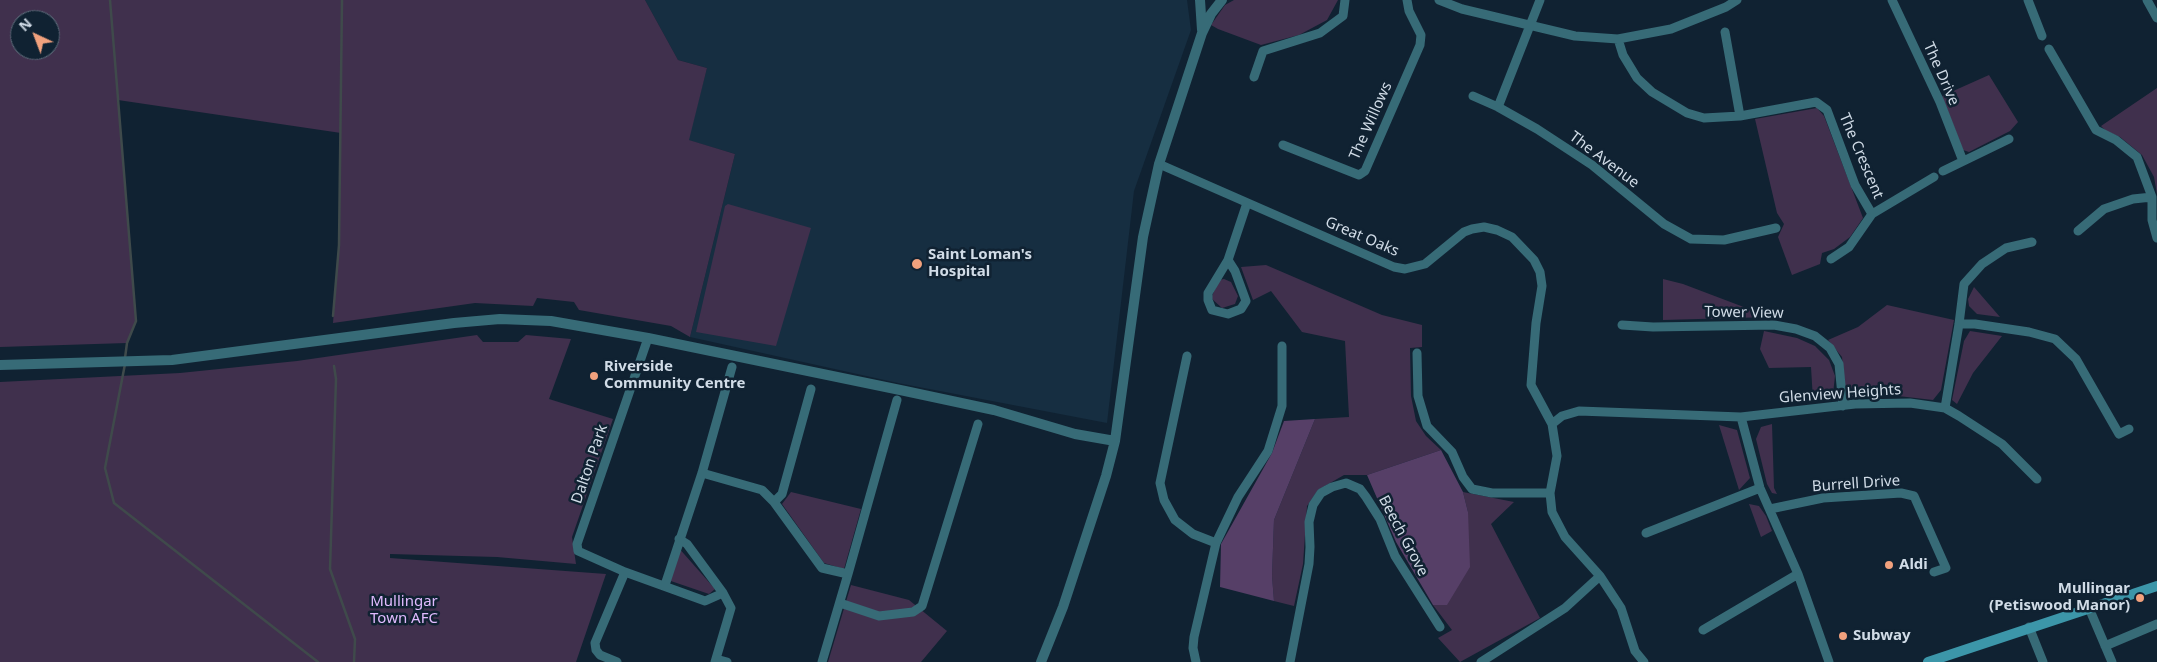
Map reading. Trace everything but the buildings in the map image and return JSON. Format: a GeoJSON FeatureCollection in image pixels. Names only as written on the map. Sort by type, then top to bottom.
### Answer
{"type":"FeatureCollection","features":[{"type":"Feature","properties":{"kind":"main road"},"geometry":{"type":"LineString","coordinates":[[1928,662],[1940,660],[2029,627],[2132,596],[2157,586]]}},
{"type":"Feature","properties":{"kind":"street"},"geometry":{"type":"LineString","coordinates":[[1200,0],[1202,33]]}},
{"type":"Feature","properties":{"kind":"street"},"geometry":{"type":"LineString","coordinates":[[1040,662],[1063,607],[1106,476],[1115,441],[1143,237],[1159,164],[1202,33],[1211,14],[1222,0]]}},
{"type":"Feature","properties":{"kind":"street"},"geometry":{"type":"LineString","coordinates":[[1254,77],[1263,51],[1320,33],[1343,16],[1345,0]]}},
{"type":"Feature","properties":{"kind":"street","name":"The Willows"},"geometry":{"type":"LineString","coordinates":[[1283,145],[1359,175],[1365,171],[1420,45],[1421,36],[1409,11],[1407,0]]}},
{"type":"Feature","properties":{"kind":"street"},"geometry":{"type":"LineString","coordinates":[[1442,0],[1462,9],[1528,26],[1575,36],[1618,39],[1672,29],[1726,7],[1737,0]]}},
{"type":"Feature","properties":{"kind":"street"},"geometry":{"type":"LineString","coordinates":[[1498,107],[1528,26],[1540,0]]}},
{"type":"Feature","properties":{"kind":"street","name":"The Drive"},"geometry":{"type":"LineString","coordinates":[[1892,0],[1940,102],[1963,161]]}},
{"type":"Feature","properties":{"kind":"street"},"geometry":{"type":"LineString","coordinates":[[2028,0],[2042,36]]}},
{"type":"Feature","properties":{"kind":"street"},"geometry":{"type":"LineString","coordinates":[[2147,0],[2157,18]]}},
{"type":"Feature","properties":{"kind":"street"},"geometry":{"type":"LineString","coordinates":[[1725,32],[1740,116]]}},
{"type":"Feature","properties":{"kind":"street","name":"The Crescent"},"geometry":{"type":"LineString","coordinates":[[1618,39],[1623,55],[1637,78],[1652,92],[1687,113],[1704,118],[1740,116],[1816,102],[1827,110],[1855,185],[1872,214]]}},
{"type":"Feature","properties":{"kind":"street"},"geometry":{"type":"LineString","coordinates":[[2049,49],[2096,130],[2116,140],[2137,157],[2152,197],[2152,220],[2157,238]]}},
{"type":"Feature","properties":{"kind":"street","name":"The Avenue"},"geometry":{"type":"LineString","coordinates":[[1473,96],[1498,107],[1537,129],[1592,165],[1664,224],[1691,240],[1724,240],[1776,228]]}},
{"type":"Feature","properties":{"kind":"street"},"geometry":{"type":"LineString","coordinates":[[1943,171],[2009,139]]}},
{"type":"Feature","properties":{"kind":"street","name":"Great Oaks"},"geometry":{"type":"LineString","coordinates":[[1159,164],[1394,267],[1404,269],[1425,264],[1464,232],[1472,229],[1497,230],[1512,237],[1534,260],[1540,272],[1542,286],[1533,350],[1531,385],[1552,424],[1557,456],[1550,493]]}},
{"type":"Feature","properties":{"kind":"street","name":"The Crescent"},"geometry":{"type":"LineString","coordinates":[[1831,259],[1849,247],[1872,214],[1934,177]]}},
{"type":"Feature","properties":{"kind":"street"},"geometry":{"type":"LineString","coordinates":[[2078,231],[2104,209],[2133,199],[2152,197]]}},
{"type":"Feature","properties":{"kind":"street"},"geometry":{"type":"LineString","coordinates":[[1228,260],[1235,271],[1246,300],[1241,309],[1228,314],[1212,310],[1208,300],[1208,293],[1228,260],[1247,204]]}},
{"type":"Feature","properties":{"kind":"street"},"geometry":{"type":"LineString","coordinates":[[1945,408],[1964,284],[1982,264],[2006,248],[2032,242]]}},
{"type":"Feature","properties":{"kind":"street"},"geometry":{"type":"LineString","coordinates":[[0,365],[172,360],[454,323],[500,319],[551,322],[648,338],[994,410],[1075,434],[1115,441]]}},
{"type":"Feature","properties":{"kind":"street"},"geometry":{"type":"LineString","coordinates":[[1959,324],[1975,324],[2029,332],[2055,339],[2076,359],[2119,434],[2129,429]]}},
{"type":"Feature","properties":{"kind":"street","name":"Tower View"},"geometry":{"type":"LineString","coordinates":[[1622,326],[1774,325],[1796,329],[1815,336],[1830,348],[1839,364],[1843,406]]}},
{"type":"Feature","properties":{"kind":"street","name":"Dalton Park"},"geometry":{"type":"LineString","coordinates":[[648,338],[577,544],[578,550],[583,554],[625,572],[705,601],[723,593]]}},
{"type":"Feature","properties":{"kind":"street"},"geometry":{"type":"LineString","coordinates":[[1196,662],[1193,648],[1194,638],[1216,543],[1238,497],[1268,451],[1282,406],[1282,346]]}},
{"type":"Feature","properties":{"kind":"street"},"geometry":{"type":"LineString","coordinates":[[1417,353],[1418,396],[1428,426],[1452,452],[1463,477],[1472,489],[1492,493],[1550,493],[1552,512],[1565,537],[1600,576],[1621,608],[1636,651],[1644,662]]}},
{"type":"Feature","properties":{"kind":"street"},"geometry":{"type":"LineString","coordinates":[[1187,356],[1160,483],[1164,500],[1176,520],[1194,534],[1216,543]]}},
{"type":"Feature","properties":{"kind":"street"},"geometry":{"type":"LineString","coordinates":[[665,585],[702,473],[732,367]]}},
{"type":"Feature","properties":{"kind":"street"},"geometry":{"type":"LineString","coordinates":[[774,502],[782,494],[811,389]]}},
{"type":"Feature","properties":{"kind":"street"},"geometry":{"type":"LineString","coordinates":[[822,662],[840,604],[896,400]]}},
{"type":"Feature","properties":{"kind":"street","name":"Glenview Heights"},"geometry":{"type":"LineString","coordinates":[[1552,424],[1562,416],[1579,411],[1741,417],[1843,406],[1910,403],[1945,408],[2002,444],[2037,479]]}},
{"type":"Feature","properties":{"kind":"street"},"geometry":{"type":"LineString","coordinates":[[1741,417],[1760,488],[1798,574],[1829,662]]}},
{"type":"Feature","properties":{"kind":"street"},"geometry":{"type":"LineString","coordinates":[[840,604],[879,616],[913,612],[922,606],[978,424]]}},
{"type":"Feature","properties":{"kind":"street"},"geometry":{"type":"LineString","coordinates":[[702,473],[762,490],[774,502],[822,568],[848,574]]}},
{"type":"Feature","properties":{"kind":"street","name":"Beech Grove"},"geometry":{"type":"LineString","coordinates":[[1290,662],[1308,564],[1310,547],[1309,522],[1313,505],[1321,493],[1346,483],[1360,489],[1366,497],[1380,519],[1395,556],[1440,627]]}},
{"type":"Feature","properties":{"kind":"street"},"geometry":{"type":"LineString","coordinates":[[1646,533],[1760,488]]}},
{"type":"Feature","properties":{"kind":"street","name":"Burrell Drive"},"geometry":{"type":"LineString","coordinates":[[1770,509],[1823,498],[1901,493],[1914,496],[1946,568],[1934,572]]}},
{"type":"Feature","properties":{"kind":"street"},"geometry":{"type":"LineString","coordinates":[[679,539],[687,544],[723,593],[731,608],[716,660],[727,662]]}},
{"type":"Feature","properties":{"kind":"street"},"geometry":{"type":"LineString","coordinates":[[618,662],[600,655],[596,650],[596,643],[625,572]]}},
{"type":"Feature","properties":{"kind":"street"},"geometry":{"type":"LineString","coordinates":[[1703,630],[1798,574]]}},
{"type":"Feature","properties":{"kind":"street"},"geometry":{"type":"LineString","coordinates":[[1484,661],[1565,608],[1600,576]]}},
{"type":"Feature","properties":{"kind":"street"},"geometry":{"type":"LineString","coordinates":[[2089,608],[2112,662]]}},
{"type":"Feature","properties":{"kind":"street"},"geometry":{"type":"LineString","coordinates":[[2106,646],[2157,624]]}},
{"type":"Feature","properties":{"kind":"street"},"geometry":{"type":"LineString","coordinates":[[2029,627],[2043,662]]}},
{"type":"Feature","properties":{"kind":"shaded area","name":"Saint Loman's Hospital"},"geometry":{"type":"Polygon","coordinates":[[[645,0],[1187,0],[1191,30],[1134,191],[1107,423],[898,383],[690,337],[735,154],[688,140],[707,68],[678,60],[645,0]]]}},
{"type":"Feature","properties":{"kind":"shaded area"},"geometry":{"type":"Polygon","coordinates":[[[1315,419],[1274,520],[1272,576],[1274,601],[1220,587],[1221,544],[1272,453],[1284,421],[1315,419]]]}},
{"type":"Feature","properties":{"kind":"shaded area"},"geometry":{"type":"Polygon","coordinates":[[[1441,450],[1463,492],[1468,512],[1470,567],[1447,605],[1433,605],[1396,542],[1367,475],[1441,450]]]}},
{"type":"Feature","properties":{"kind":"green space"},"geometry":{"type":"Polygon","coordinates":[[[0,0],[645,0],[678,60],[707,68],[689,140],[735,154],[690,337],[671,326],[579,310],[574,302],[537,298],[533,306],[475,303],[333,323],[339,245],[341,133],[118,100],[136,321],[127,343],[0,347],[0,0]]]}},
{"type":"Feature","properties":{"kind":"green space"},"geometry":{"type":"Polygon","coordinates":[[[1234,0],[1338,0],[1327,20],[1299,35],[1261,45],[1211,25],[1225,5],[1234,0]]]}},
{"type":"Feature","properties":{"kind":"green space"},"geometry":{"type":"Polygon","coordinates":[[[1989,75],[2018,122],[2010,131],[1969,152],[1963,150],[1942,96],[1989,75]]]}},
{"type":"Feature","properties":{"kind":"green space"},"geometry":{"type":"Polygon","coordinates":[[[2157,88],[2157,194],[2154,177],[2142,155],[2120,137],[2106,131],[2101,126],[2157,88]]]}},
{"type":"Feature","properties":{"kind":"green space"},"geometry":{"type":"Polygon","coordinates":[[[1817,108],[1824,116],[1863,218],[1850,237],[1834,249],[1822,253],[1820,264],[1792,275],[1778,237],[1784,224],[1777,213],[1755,119],[1817,108]]]}},
{"type":"Feature","properties":{"kind":"green space"},"geometry":{"type":"Polygon","coordinates":[[[728,204],[811,228],[776,346],[696,332],[725,206],[728,204]]]}},
{"type":"Feature","properties":{"kind":"green space"},"geometry":{"type":"Polygon","coordinates":[[[1266,265],[1382,315],[1422,325],[1422,347],[1410,348],[1411,396],[1416,421],[1426,436],[1441,450],[1367,475],[1344,475],[1318,490],[1307,506],[1303,564],[1294,606],[1274,601],[1272,576],[1274,520],[1315,419],[1349,417],[1345,341],[1302,332],[1271,291],[1253,300],[1241,267],[1266,265]]]}},
{"type":"Feature","properties":{"kind":"green space"},"geometry":{"type":"Polygon","coordinates":[[[1224,279],[1231,282],[1238,296],[1235,304],[1222,308],[1211,298],[1219,280],[1224,279]]]}},
{"type":"Feature","properties":{"kind":"green space"},"geometry":{"type":"Polygon","coordinates":[[[1663,279],[1683,284],[1770,317],[1663,320],[1663,279]]]}},
{"type":"Feature","properties":{"kind":"green space"},"geometry":{"type":"Polygon","coordinates":[[[1974,287],[2000,317],[1977,314],[1969,306],[1968,299],[1974,287]]]}},
{"type":"Feature","properties":{"kind":"green space"},"geometry":{"type":"Polygon","coordinates":[[[1887,305],[1954,320],[1941,390],[1933,400],[1898,396],[1846,396],[1842,357],[1828,340],[1858,327],[1887,305]]]}},
{"type":"Feature","properties":{"kind":"green space"},"geometry":{"type":"Polygon","coordinates":[[[1764,331],[1797,338],[1815,346],[1829,360],[1835,376],[1833,394],[1813,400],[1811,367],[1769,368],[1760,349],[1764,331]]]}},
{"type":"Feature","properties":{"kind":"green space"},"geometry":{"type":"Polygon","coordinates":[[[1970,331],[2002,336],[1973,373],[1957,404],[1952,400],[1964,341],[1970,331]]]}},
{"type":"Feature","properties":{"kind":"green space","name":"Mullingar Town AFC"},"geometry":{"type":"Polygon","coordinates":[[[477,335],[483,342],[518,342],[526,335],[571,339],[549,399],[613,419],[572,537],[576,564],[497,557],[390,554],[390,558],[606,574],[576,662],[0,662],[0,382],[180,373],[297,361],[477,335]]]}},
{"type":"Feature","properties":{"kind":"green space"},"geometry":{"type":"Polygon","coordinates":[[[1772,424],[1774,488],[1777,494],[1772,493],[1767,484],[1756,439],[1761,427],[1772,424]]]}},
{"type":"Feature","properties":{"kind":"green space"},"geometry":{"type":"Polygon","coordinates":[[[1719,425],[1737,430],[1750,478],[1739,490],[1719,425]]]}},
{"type":"Feature","properties":{"kind":"green space"},"geometry":{"type":"Polygon","coordinates":[[[791,492],[861,509],[844,569],[824,563],[782,504],[791,492]]]}},
{"type":"Feature","properties":{"kind":"green space"},"geometry":{"type":"Polygon","coordinates":[[[1463,492],[1514,502],[1491,524],[1540,618],[1460,662],[1438,638],[1452,630],[1433,605],[1447,604],[1468,512],[1463,492]]]}},
{"type":"Feature","properties":{"kind":"green space"},"geometry":{"type":"Polygon","coordinates":[[[1749,504],[1759,506],[1766,516],[1772,531],[1761,537],[1749,504]]]}},
{"type":"Feature","properties":{"kind":"green space"},"geometry":{"type":"Polygon","coordinates":[[[677,546],[715,589],[709,594],[665,579],[677,546]]]}},
{"type":"Feature","properties":{"kind":"green space"},"geometry":{"type":"Polygon","coordinates":[[[851,585],[909,600],[947,631],[921,662],[828,662],[851,585]]]}},
{"type":"Feature","properties":{"kind":"waterway"},"geometry":{"type":"LineString","coordinates":[[110,0],[136,321],[127,343],[125,358]]}},
{"type":"Feature","properties":{"kind":"waterway"},"geometry":{"type":"LineString","coordinates":[[333,316],[339,245],[342,0]]}},
{"type":"Feature","properties":{"kind":"waterway"},"geometry":{"type":"LineString","coordinates":[[125,364],[105,468],[114,503],[318,662]]}},
{"type":"Feature","properties":{"kind":"waterway"},"geometry":{"type":"LineString","coordinates":[[334,366],[336,379],[330,569],[355,639],[354,662]]}},
{"type":"Feature","properties":{"kind":"place","name":"Saint Loman's Hospital"},"geometry":{"type":"Point","coordinates":[917,264]}},
{"type":"Feature","properties":{"kind":"place","name":"Riverside Community Centre"},"geometry":{"type":"Point","coordinates":[594,376]}},
{"type":"Feature","properties":{"kind":"place","name":"Aldi"},"geometry":{"type":"Point","coordinates":[1889,565]}},
{"type":"Feature","properties":{"kind":"place","name":"Mullingar (Petiswood Manor)"},"geometry":{"type":"Point","coordinates":[2140,598]}},
{"type":"Feature","properties":{"kind":"place","name":"Subway"},"geometry":{"type":"Point","coordinates":[1843,636]}}]}
